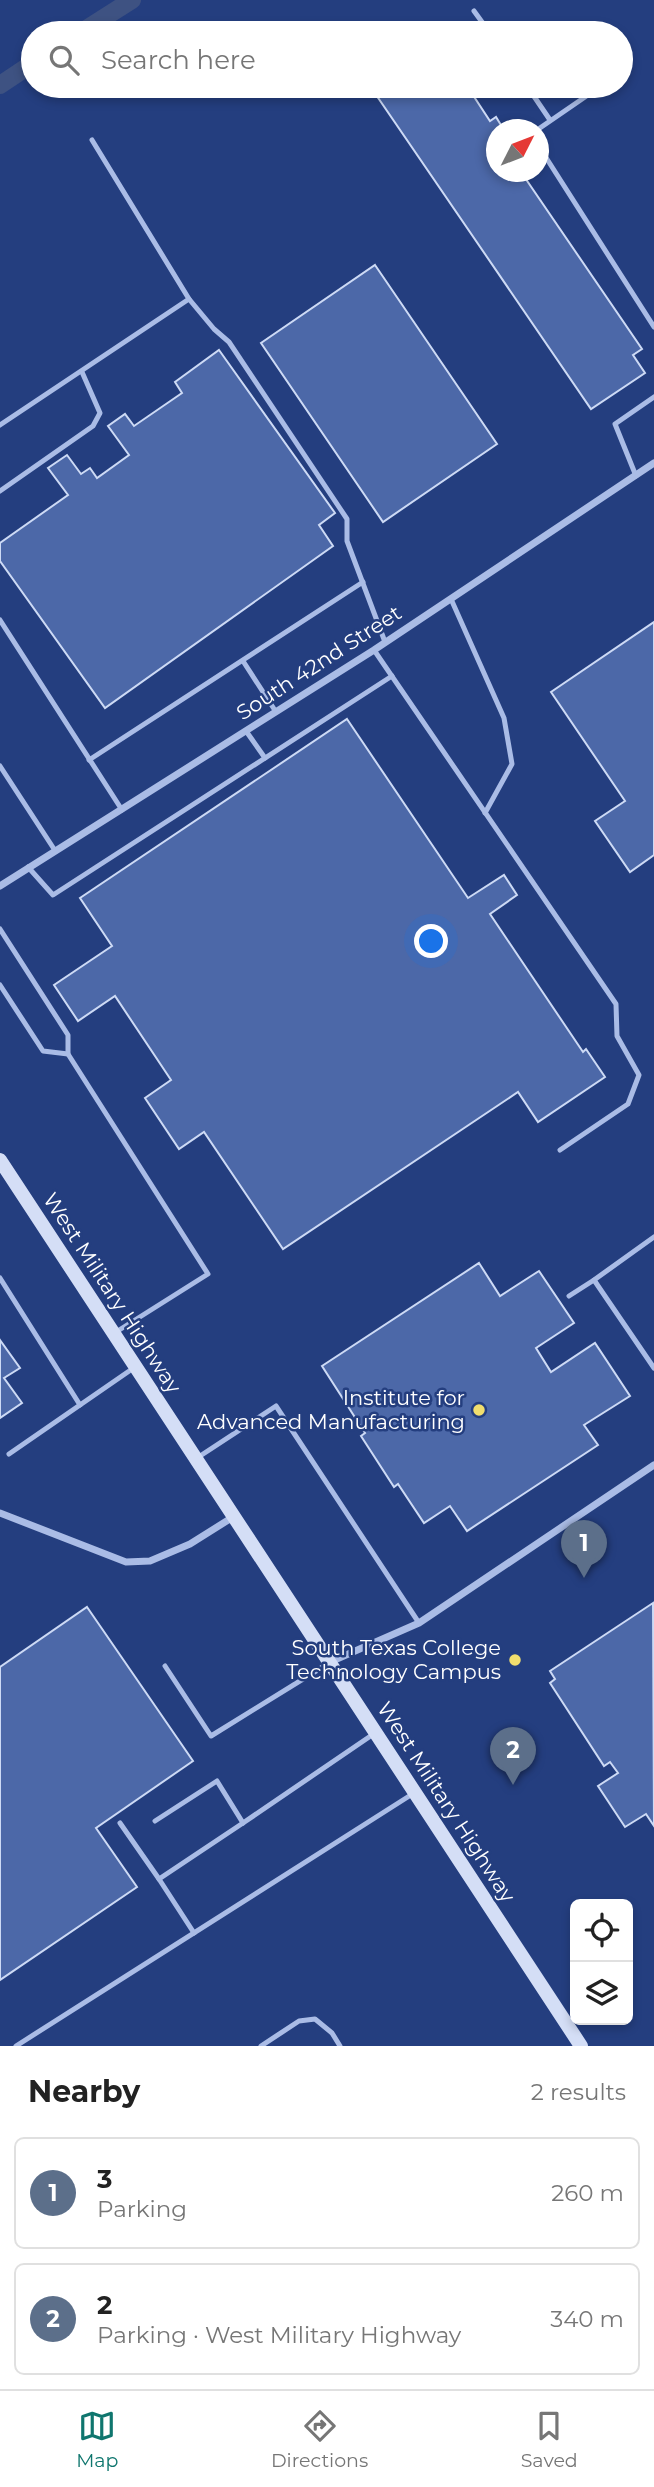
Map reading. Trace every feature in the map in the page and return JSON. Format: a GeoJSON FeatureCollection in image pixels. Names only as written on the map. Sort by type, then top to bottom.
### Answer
{"type":"FeatureCollection","features":[{"type":"Feature","properties":{"kind":"main road","name":"West Military Highway"},"geometry":{"type":"LineString","coordinates":[[0,1160],[581,2046]]}},
{"type":"Feature","properties":{"kind":"street","name":"South 42nd Street"},"geometry":{"type":"LineString","coordinates":[[0,886],[54,849],[122,810],[374,650],[654,464]]}},
{"type":"Feature","properties":{"kind":"street"},"geometry":{"type":"LineString","coordinates":[[329,1663],[419,1623],[654,1465]]}},
{"type":"Feature","properties":{"kind":"street"},"geometry":{"type":"LineString","coordinates":[[0,1513],[126,1562],[150,1561],[190,1544],[233,1517]]}},
{"type":"Feature","properties":{"kind":"lane"},"geometry":{"type":"LineString","coordinates":[[474,11],[481,21]]}},
{"type":"Feature","properties":{"kind":"lane"},"geometry":{"type":"LineString","coordinates":[[535,98],[550,120],[583,98]]}},
{"type":"Feature","properties":{"kind":"lane"},"geometry":{"type":"LineString","coordinates":[[92,140],[189,299],[229,342],[346,519],[347,541],[386,642]]}},
{"type":"Feature","properties":{"kind":"lane"},"geometry":{"type":"LineString","coordinates":[[549,162],[654,327]]}},
{"type":"Feature","properties":{"kind":"lane"},"geometry":{"type":"LineString","coordinates":[[0,425],[189,299]]}},
{"type":"Feature","properties":{"kind":"lane"},"geometry":{"type":"LineString","coordinates":[[0,491],[93,426],[100,413],[82,372]]}},
{"type":"Feature","properties":{"kind":"lane"},"geometry":{"type":"LineString","coordinates":[[635,476],[615,424],[654,397]]}},
{"type":"Feature","properties":{"kind":"lane"},"geometry":{"type":"LineString","coordinates":[[89,760],[363,582]]}},
{"type":"Feature","properties":{"kind":"lane"},"geometry":{"type":"LineString","coordinates":[[451,599],[504,719],[512,764],[485,813]]}},
{"type":"Feature","properties":{"kind":"lane"},"geometry":{"type":"LineString","coordinates":[[0,620],[122,810]]}},
{"type":"Feature","properties":{"kind":"lane"},"geometry":{"type":"LineString","coordinates":[[374,650],[616,1004],[617,1036],[639,1075],[628,1104],[560,1150]]}},
{"type":"Feature","properties":{"kind":"lane"},"geometry":{"type":"LineString","coordinates":[[243,661],[276,712]]}},
{"type":"Feature","properties":{"kind":"lane"},"geometry":{"type":"LineString","coordinates":[[29,867],[53,895],[392,676]]}},
{"type":"Feature","properties":{"kind":"lane"},"geometry":{"type":"LineString","coordinates":[[246,731],[265,758]]}},
{"type":"Feature","properties":{"kind":"lane"},"geometry":{"type":"LineString","coordinates":[[0,766],[54,849]]}},
{"type":"Feature","properties":{"kind":"lane"},"geometry":{"type":"LineString","coordinates":[[0,929],[68,1035],[68,1054],[208,1274],[113,1333]]}},
{"type":"Feature","properties":{"kind":"lane"},"geometry":{"type":"LineString","coordinates":[[0,985],[43,1051],[68,1054]]}},
{"type":"Feature","properties":{"kind":"lane"},"geometry":{"type":"LineString","coordinates":[[569,1297],[654,1237]]}},
{"type":"Feature","properties":{"kind":"lane"},"geometry":{"type":"LineString","coordinates":[[0,1278],[80,1405]]}},
{"type":"Feature","properties":{"kind":"lane"},"geometry":{"type":"LineString","coordinates":[[594,1280],[654,1368]]}},
{"type":"Feature","properties":{"kind":"lane"},"geometry":{"type":"LineString","coordinates":[[9,1454],[135,1367]]}},
{"type":"Feature","properties":{"kind":"lane"},"geometry":{"type":"LineString","coordinates":[[195,1459],[276,1406],[419,1623]]}},
{"type":"Feature","properties":{"kind":"lane"},"geometry":{"type":"LineString","coordinates":[[165,1666],[211,1736],[329,1663]]}},
{"type":"Feature","properties":{"kind":"lane"},"geometry":{"type":"LineString","coordinates":[[159,1879],[375,1733]]}},
{"type":"Feature","properties":{"kind":"lane"},"geometry":{"type":"LineString","coordinates":[[155,1821],[217,1782],[243,1823]]}},
{"type":"Feature","properties":{"kind":"lane"},"geometry":{"type":"LineString","coordinates":[[16,2046],[414,1793]]}},
{"type":"Feature","properties":{"kind":"lane"},"geometry":{"type":"LineString","coordinates":[[120,1823],[194,1933]]}},
{"type":"Feature","properties":{"kind":"lane"},"geometry":{"type":"LineString","coordinates":[[261,2046],[299,2021],[314,2019],[332,2034],[340,2046]]}},
{"type":"Feature","properties":{"kind":"building"},"geometry":{"type":"Polygon","coordinates":[[[378,98],[475,98],[489,119],[486,119],[486,182],[528,182],[642,349],[633,355],[645,373],[591,409],[378,98]]]}},
{"type":"Feature","properties":{"kind":"building"},"geometry":{"type":"Polygon","coordinates":[[[375,265],[497,444],[383,522],[261,343],[375,265]]]}},
{"type":"Feature","properties":{"kind":"building"},"geometry":{"type":"Polygon","coordinates":[[[219,350],[335,513],[319,525],[333,546],[105,708],[0,561],[0,543],[68,495],[48,468],[67,455],[81,474],[90,468],[97,478],[129,455],[108,426],[125,414],[134,426],[182,393],[175,382],[219,350]]]}},
{"type":"Feature","properties":{"kind":"building"},"geometry":{"type":"Polygon","coordinates":[[[654,622],[654,855],[630,872],[595,821],[625,801],[551,692],[654,622]]]}},
{"type":"Feature","properties":{"kind":"building"},"geometry":{"type":"Polygon","coordinates":[[[347,719],[468,898],[504,875],[517,895],[490,914],[583,1052],[586,1049],[605,1077],[538,1122],[518,1092],[283,1249],[204,1132],[179,1149],[145,1098],[171,1080],[115,996],[78,1021],[54,985],[112,946],[80,898],[347,719]]]}},
{"type":"Feature","properties":{"kind":"building","name":"Institute for Advanced Manufacturing"},"geometry":{"type":"Polygon","coordinates":[[[479,1263],[500,1296],[539,1271],[574,1323],[536,1348],[551,1372],[595,1343],[630,1396],[584,1425],[598,1445],[467,1531],[450,1506],[424,1523],[398,1484],[394,1487],[361,1436],[365,1433],[322,1366],[479,1263]]]}},
{"type":"Feature","properties":{"kind":"building"},"geometry":{"type":"Polygon","coordinates":[[[0,1340],[20,1368],[4,1378],[22,1403],[0,1418],[0,1340]]]}},
{"type":"Feature","properties":{"kind":"building"},"geometry":{"type":"Polygon","coordinates":[[[653,1603],[654,1826],[646,1814],[625,1827],[598,1786],[618,1773],[610,1762],[604,1766],[550,1683],[555,1679],[550,1671],[653,1603]]]}},
{"type":"Feature","properties":{"kind":"building"},"geometry":{"type":"Polygon","coordinates":[[[87,1607],[193,1761],[96,1828],[137,1887],[0,1980],[0,1667],[87,1607]]]}},
{"type":"Feature","properties":{"kind":"waterway"},"geometry":{"type":"LineString","coordinates":[[99,21],[132,0]]}},
{"type":"Feature","properties":{"kind":"waterway"},"geometry":{"type":"LineString","coordinates":[[0,85],[21,71]]}},
{"type":"Feature","properties":{"kind":"place","name":"Institute for Advanced Manufacturing"},"geometry":{"type":"Point","coordinates":[479,1410]}},
{"type":"Feature","properties":{"kind":"place","name":"3"},"geometry":{"type":"Point","coordinates":[584,1578]}},
{"type":"Feature","properties":{"kind":"place","name":"South Texas College Technology Campus"},"geometry":{"type":"Point","coordinates":[515,1660]}},
{"type":"Feature","properties":{"kind":"place","name":"2"},"geometry":{"type":"Point","coordinates":[513,1785]}}]}
